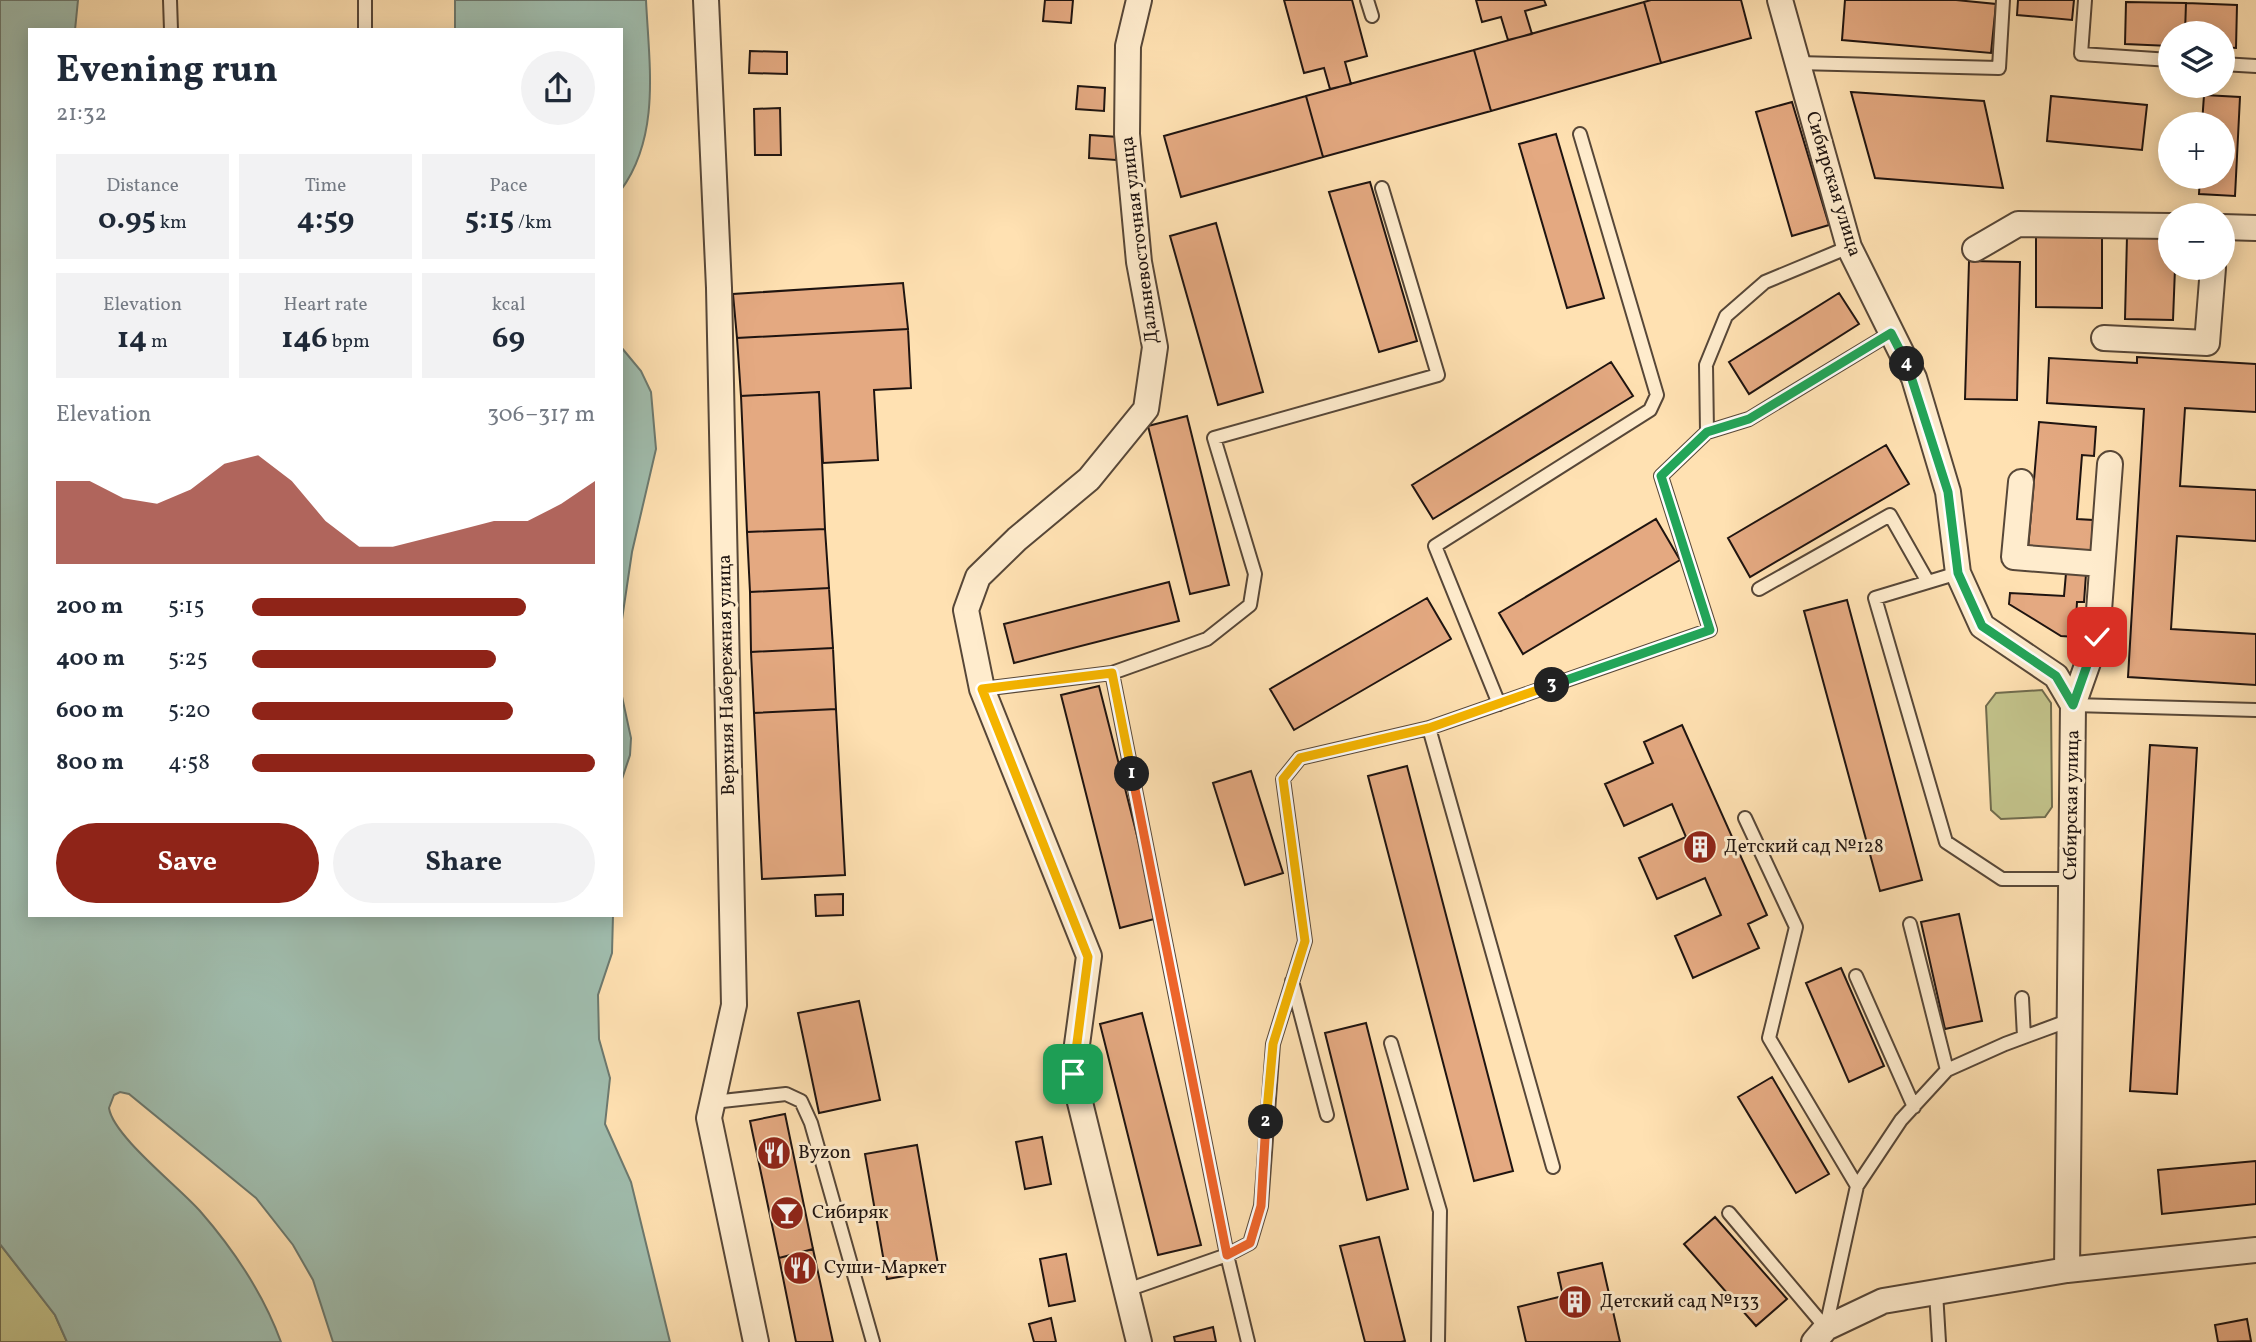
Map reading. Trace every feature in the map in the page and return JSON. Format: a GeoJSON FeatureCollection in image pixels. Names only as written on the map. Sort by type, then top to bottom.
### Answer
{"type":"FeatureCollection","features":[{"type":"Feature","properties":{"kind":"street","name":"Верхняя Набережная улица"},"geometry":{"type":"LineString","coordinates":[[706,0],[719,288],[733,1004],[709,1118],[756,1342]]}},
{"type":"Feature","properties":{"kind":"street","name":"Дальневосточная улица"},"geometry":{"type":"LineString","coordinates":[[1139,0],[1128,46],[1127,134],[1139,262],[1155,347],[1146,410],[1089,479],[1017,539],[978,578],[966,610],[982,689],[1088,957],[1073,1074],[1139,1342]]}},
{"type":"Feature","properties":{"kind":"street","name":"Сибирская улица"},"geometry":{"type":"LineString","coordinates":[[1780,0],[1849,247],[1913,378],[1948,492],[1958,573],[1982,626],[2056,676],[2073,705],[2067,1270]]}},
{"type":"Feature","properties":{"kind":"street"},"geometry":{"type":"LineString","coordinates":[[1975,249],[2018,224],[2158,226]]}},
{"type":"Feature","properties":{"kind":"street"},"geometry":{"type":"LineString","coordinates":[[2235,227],[2256,228]]}},
{"type":"Feature","properties":{"kind":"street"},"geometry":{"type":"LineString","coordinates":[[2104,338],[2207,343],[2212,280]]}},
{"type":"Feature","properties":{"kind":"street"},"geometry":{"type":"LineString","coordinates":[[2073,705],[2097,637],[2110,464]]}},
{"type":"Feature","properties":{"kind":"street"},"geometry":{"type":"LineString","coordinates":[[2021,482],[2014,557],[2102,564]]}},
{"type":"Feature","properties":{"kind":"street"},"geometry":{"type":"LineString","coordinates":[[1820,1335],[1883,1301],[2067,1270],[2256,1250]]}},
{"type":"Feature","properties":{"kind":"lane"},"geometry":{"type":"LineString","coordinates":[[170,0],[171,28]]}},
{"type":"Feature","properties":{"kind":"lane"},"geometry":{"type":"LineString","coordinates":[[365,0],[365,28]]}},
{"type":"Feature","properties":{"kind":"lane"},"geometry":{"type":"LineString","coordinates":[[1367,0],[1372,16]]}},
{"type":"Feature","properties":{"kind":"lane"},"geometry":{"type":"LineString","coordinates":[[1797,63],[1999,68],[2003,0]]}},
{"type":"Feature","properties":{"kind":"lane"},"geometry":{"type":"LineString","coordinates":[[2085,0],[2081,54],[2158,59]]}},
{"type":"Feature","properties":{"kind":"lane"},"geometry":{"type":"LineString","coordinates":[[2235,65],[2256,66]]}},
{"type":"Feature","properties":{"kind":"lane"},"geometry":{"type":"LineString","coordinates":[[1500,704],[1435,546],[1650,410],[1657,395],[1580,134]]}},
{"type":"Feature","properties":{"kind":"lane"},"geometry":{"type":"LineString","coordinates":[[982,689],[1112,673],[1206,639],[1250,605],[1255,574],[1214,438],[1438,375],[1382,188]]}},
{"type":"Feature","properties":{"kind":"lane"},"geometry":{"type":"LineString","coordinates":[[1707,432],[1706,365],[1726,316],[1765,282],[1849,247]]}},
{"type":"Feature","properties":{"kind":"lane"},"geometry":{"type":"LineString","coordinates":[[1127,1290],[1227,1255],[1250,1243],[1261,1206],[1273,1044],[1305,941],[1283,779],[1300,758],[1429,728],[1710,630],[1661,476],[1707,432],[1749,419],[1891,333]]}},
{"type":"Feature","properties":{"kind":"lane"},"geometry":{"type":"LineString","coordinates":[[1759,589],[1890,514],[1928,582]]}},
{"type":"Feature","properties":{"kind":"lane"},"geometry":{"type":"LineString","coordinates":[[1958,573],[1875,598],[1946,842],[2002,879],[2071,879]]}},
{"type":"Feature","properties":{"kind":"lane"},"geometry":{"type":"LineString","coordinates":[[1112,673],[1227,1255],[1248,1342]]}},
{"type":"Feature","properties":{"kind":"lane"},"geometry":{"type":"LineString","coordinates":[[2073,705],[2256,710]]}},
{"type":"Feature","properties":{"kind":"lane"},"geometry":{"type":"LineString","coordinates":[[1429,728],[1553,1167]]}},
{"type":"Feature","properties":{"kind":"lane"},"geometry":{"type":"LineString","coordinates":[[1745,818],[1796,927],[1769,1038],[1857,1186]]}},
{"type":"Feature","properties":{"kind":"lane"},"geometry":{"type":"LineString","coordinates":[[1910,924],[1947,1070]]}},
{"type":"Feature","properties":{"kind":"lane"},"geometry":{"type":"LineString","coordinates":[[1856,976],[1914,1107]]}},
{"type":"Feature","properties":{"kind":"lane"},"geometry":{"type":"LineString","coordinates":[[1292,981],[1327,1115]]}},
{"type":"Feature","properties":{"kind":"lane"},"geometry":{"type":"LineString","coordinates":[[2022,998],[2024,1037]]}},
{"type":"Feature","properties":{"kind":"lane"},"geometry":{"type":"LineString","coordinates":[[1820,1335],[1857,1186],[1901,1120],[1947,1070],[2070,1020]]}},
{"type":"Feature","properties":{"kind":"lane"},"geometry":{"type":"LineString","coordinates":[[1391,1043],[1440,1211],[1438,1342]]}},
{"type":"Feature","properties":{"kind":"lane"},"geometry":{"type":"LineString","coordinates":[[713,1102],[786,1094],[801,1101],[811,1123],[873,1342]]}},
{"type":"Feature","properties":{"kind":"lane"},"geometry":{"type":"LineString","coordinates":[[1729,1213],[1820,1335]]}},
{"type":"Feature","properties":{"kind":"lane"},"geometry":{"type":"LineString","coordinates":[[1936,1292],[1939,1342]]}},
{"type":"Feature","properties":{"kind":"green space"},"geometry":{"type":"Polygon","coordinates":[[[2042,690],[2051,703],[2052,807],[2045,817],[2001,819],[1991,810],[1986,706],[1996,693],[2042,690]]]}},
{"type":"Feature","properties":{"kind":"green space"},"geometry":{"type":"Polygon","coordinates":[[[0,1244],[55,1315],[67,1342],[0,1342],[0,1244]]]}},
{"type":"Feature","properties":{"kind":"shaded area"},"geometry":{"type":"Polygon","coordinates":[[[0,0],[78,0],[75,28],[28,28],[28,917],[613,917],[612,953],[598,995],[599,1039],[610,1078],[605,1124],[631,1182],[670,1342],[333,1342],[313,1280],[293,1245],[256,1198],[129,1094],[120,1092],[114,1095],[109,1108],[122,1133],[200,1211],[224,1241],[256,1289],[281,1342],[67,1342],[55,1315],[0,1244],[0,0]]]}},
{"type":"Feature","properties":{"kind":"shaded area"},"geometry":{"type":"Polygon","coordinates":[[[455,0],[646,0],[650,74],[647,123],[634,169],[623,187],[623,28],[455,28],[455,0]]]}},
{"type":"Feature","properties":{"kind":"shaded area"},"geometry":{"type":"Polygon","coordinates":[[[623,349],[641,371],[651,392],[656,449],[632,552],[623,613],[623,349]]]}},
{"type":"Feature","properties":{"kind":"shaded area"},"geometry":{"type":"Polygon","coordinates":[[[623,701],[631,738],[630,755],[623,776],[623,701]]]}},
{"type":"Feature","properties":{"kind":"building"},"geometry":{"type":"Polygon","coordinates":[[[1045,0],[1073,0],[1071,23],[1043,21],[1045,0]]]}},
{"type":"Feature","properties":{"kind":"building"},"geometry":{"type":"Polygon","coordinates":[[[1284,0],[1352,0],[1367,56],[1345,62],[1351,84],[1330,89],[1324,68],[1304,73],[1284,0]]]}},
{"type":"Feature","properties":{"kind":"building"},"geometry":{"type":"Polygon","coordinates":[[[1476,0],[1544,0],[1546,5],[1525,11],[1532,34],[1508,40],[1501,17],[1482,22],[1476,0]]]}},
{"type":"Feature","properties":{"kind":"building"},"geometry":{"type":"Polygon","coordinates":[[[1741,0],[1751,38],[1661,63],[1644,2],[1741,0]]]}},
{"type":"Feature","properties":{"kind":"building"},"geometry":{"type":"Polygon","coordinates":[[[1845,0],[1956,0],[1996,4],[1991,53],[1842,40],[1845,0]]]}},
{"type":"Feature","properties":{"kind":"building"},"geometry":{"type":"Polygon","coordinates":[[[2018,0],[2074,0],[2072,20],[2017,15],[2018,0]]]}},
{"type":"Feature","properties":{"kind":"building"},"geometry":{"type":"Polygon","coordinates":[[[1644,2],[1661,63],[1491,111],[1474,50],[1644,2]]]}},
{"type":"Feature","properties":{"kind":"building"},"geometry":{"type":"Polygon","coordinates":[[[2126,2],[2186,3],[2185,21],[2158,21],[2158,45],[2125,44],[2126,2]]]}},
{"type":"Feature","properties":{"kind":"building"},"geometry":{"type":"Polygon","coordinates":[[[2186,3],[2237,5],[2236,48],[2235,21],[2185,21],[2186,3]]]}},
{"type":"Feature","properties":{"kind":"building"},"geometry":{"type":"Polygon","coordinates":[[[1474,50],[1491,111],[1323,157],[1306,96],[1474,50]]]}},
{"type":"Feature","properties":{"kind":"building"},"geometry":{"type":"Polygon","coordinates":[[[750,51],[787,52],[787,74],[749,73],[750,51]]]}},
{"type":"Feature","properties":{"kind":"building"},"geometry":{"type":"Polygon","coordinates":[[[1078,86],[1105,88],[1104,111],[1076,109],[1078,86]]]}},
{"type":"Feature","properties":{"kind":"building"},"geometry":{"type":"Polygon","coordinates":[[[1851,92],[1984,101],[2003,188],[1875,178],[1851,92]]]}},
{"type":"Feature","properties":{"kind":"building"},"geometry":{"type":"Polygon","coordinates":[[[1306,96],[1323,157],[1181,197],[1164,136],[1306,96]]]}},
{"type":"Feature","properties":{"kind":"building"},"geometry":{"type":"Polygon","coordinates":[[[2051,96],[2147,105],[2142,150],[2047,141],[2051,96]]]}},
{"type":"Feature","properties":{"kind":"building"},"geometry":{"type":"Polygon","coordinates":[[[2240,97],[2235,196],[2199,194],[2199,189],[2235,189],[2235,112],[2203,112],[2204,98],[2240,97]]]}},
{"type":"Feature","properties":{"kind":"building"},"geometry":{"type":"Polygon","coordinates":[[[1792,102],[1829,225],[1792,236],[1756,112],[1792,102]]]}},
{"type":"Feature","properties":{"kind":"building"},"geometry":{"type":"Polygon","coordinates":[[[780,108],[781,155],[755,155],[754,109],[780,108]]]}},
{"type":"Feature","properties":{"kind":"building"},"geometry":{"type":"Polygon","coordinates":[[[1556,134],[1604,298],[1567,308],[1519,144],[1556,134]]]}},
{"type":"Feature","properties":{"kind":"building"},"geometry":{"type":"Polygon","coordinates":[[[1090,135],[1118,137],[1116,160],[1089,158],[1090,135]]]}},
{"type":"Feature","properties":{"kind":"building"},"geometry":{"type":"Polygon","coordinates":[[[1370,182],[1417,341],[1379,352],[1329,192],[1370,182]]]}},
{"type":"Feature","properties":{"kind":"building"},"geometry":{"type":"Polygon","coordinates":[[[1216,223],[1263,392],[1218,405],[1170,236],[1216,223]]]}},
{"type":"Feature","properties":{"kind":"building"},"geometry":{"type":"Polygon","coordinates":[[[2036,235],[2102,235],[2102,308],[2036,307],[2036,235]]]}},
{"type":"Feature","properties":{"kind":"building"},"geometry":{"type":"Polygon","coordinates":[[[2127,236],[2158,237],[2158,280],[2175,280],[2173,320],[2125,319],[2127,236]]]}},
{"type":"Feature","properties":{"kind":"building"},"geometry":{"type":"Polygon","coordinates":[[[1969,261],[2020,262],[2017,400],[1965,399],[1969,261]]]}},
{"type":"Feature","properties":{"kind":"building"},"geometry":{"type":"Polygon","coordinates":[[[903,283],[908,329],[737,338],[733,294],[903,283]]]}},
{"type":"Feature","properties":{"kind":"building"},"geometry":{"type":"Polygon","coordinates":[[[1839,293],[1859,324],[1749,394],[1729,362],[1839,293]]]}},
{"type":"Feature","properties":{"kind":"building"},"geometry":{"type":"Polygon","coordinates":[[[908,329],[911,388],[874,390],[878,460],[823,463],[819,392],[741,396],[737,338],[908,329]]]}},
{"type":"Feature","properties":{"kind":"building"},"geometry":{"type":"Polygon","coordinates":[[[2137,357],[2256,364],[2256,412],[2185,408],[2180,486],[2256,490],[2256,541],[2177,536],[2171,629],[2256,634],[2256,685],[2128,677],[2144,409],[2047,403],[2049,358],[2137,363],[2137,357]]]}},
{"type":"Feature","properties":{"kind":"building"},"geometry":{"type":"Polygon","coordinates":[[[1611,362],[1633,396],[1433,519],[1412,485],[1611,362]]]}},
{"type":"Feature","properties":{"kind":"building"},"geometry":{"type":"Polygon","coordinates":[[[819,392],[825,529],[747,532],[741,396],[819,392]]]}},
{"type":"Feature","properties":{"kind":"building"},"geometry":{"type":"Polygon","coordinates":[[[1187,416],[1229,585],[1190,594],[1148,426],[1187,416]]]}},
{"type":"Feature","properties":{"kind":"building"},"geometry":{"type":"Polygon","coordinates":[[[2039,422],[2096,427],[2094,456],[2082,455],[2077,519],[2093,520],[2091,554],[2028,549],[2039,422]]]}},
{"type":"Feature","properties":{"kind":"building"},"geometry":{"type":"Polygon","coordinates":[[[1886,445],[1909,484],[1750,577],[1728,538],[1886,445]]]}},
{"type":"Feature","properties":{"kind":"building"},"geometry":{"type":"Polygon","coordinates":[[[1656,519],[1680,560],[1523,654],[1499,613],[1656,519]]]}},
{"type":"Feature","properties":{"kind":"building"},"geometry":{"type":"Polygon","coordinates":[[[825,529],[829,588],[750,592],[747,532],[825,529]]]}},
{"type":"Feature","properties":{"kind":"building"},"geometry":{"type":"Polygon","coordinates":[[[2066,573],[2086,574],[2084,602],[2077,602],[2075,637],[2061,636],[2009,604],[2010,593],[2064,596],[2066,573]]]}},
{"type":"Feature","properties":{"kind":"building"},"geometry":{"type":"Polygon","coordinates":[[[1169,582],[1179,621],[1014,663],[1004,624],[1169,582]]]}},
{"type":"Feature","properties":{"kind":"building"},"geometry":{"type":"Polygon","coordinates":[[[829,588],[833,648],[751,652],[750,592],[829,588]]]}},
{"type":"Feature","properties":{"kind":"building"},"geometry":{"type":"Polygon","coordinates":[[[1427,598],[1451,639],[1294,730],[1270,689],[1427,598]]]}},
{"type":"Feature","properties":{"kind":"building"},"geometry":{"type":"Polygon","coordinates":[[[1847,600],[1922,880],[1880,891],[1804,611],[1847,600]]]}},
{"type":"Feature","properties":{"kind":"building"},"geometry":{"type":"Polygon","coordinates":[[[833,648],[836,709],[754,713],[751,652],[833,648]]]}},
{"type":"Feature","properties":{"kind":"building"},"geometry":{"type":"Polygon","coordinates":[[[1099,686],[1158,918],[1120,928],[1061,695],[1099,686]]]}},
{"type":"Feature","properties":{"kind":"building"},"geometry":{"type":"Polygon","coordinates":[[[836,709],[845,875],[762,879],[754,713],[836,709]]]}},
{"type":"Feature","properties":{"kind":"building","name":"Детский сад №128"},"geometry":{"type":"Polygon","coordinates":[[[1682,725],[1767,915],[1748,924],[1759,948],[1693,978],[1675,936],[1721,915],[1705,878],[1657,899],[1639,858],[1686,837],[1672,804],[1624,826],[1605,784],[1653,763],[1644,742],[1682,725]]]}},
{"type":"Feature","properties":{"kind":"building"},"geometry":{"type":"Polygon","coordinates":[[[2150,745],[2197,748],[2177,1094],[2130,1091],[2150,745]]]}},
{"type":"Feature","properties":{"kind":"building"},"geometry":{"type":"Polygon","coordinates":[[[1407,766],[1513,1171],[1474,1181],[1368,776],[1407,766]]]}},
{"type":"Feature","properties":{"kind":"building"},"geometry":{"type":"Polygon","coordinates":[[[1251,771],[1283,873],[1245,885],[1213,783],[1251,771]]]}},
{"type":"Feature","properties":{"kind":"building"},"geometry":{"type":"Polygon","coordinates":[[[843,894],[843,915],[816,916],[815,895],[843,894]]]}},
{"type":"Feature","properties":{"kind":"building"},"geometry":{"type":"Polygon","coordinates":[[[1959,914],[1982,1021],[1945,1029],[1921,922],[1959,914]]]}},
{"type":"Feature","properties":{"kind":"building"},"geometry":{"type":"Polygon","coordinates":[[[1841,968],[1884,1066],[1849,1082],[1806,983],[1841,968]]]}},
{"type":"Feature","properties":{"kind":"building"},"geometry":{"type":"Polygon","coordinates":[[[859,1001],[880,1100],[819,1113],[798,1013],[859,1001]]]}},
{"type":"Feature","properties":{"kind":"building"},"geometry":{"type":"Polygon","coordinates":[[[1142,1013],[1201,1245],[1158,1255],[1100,1024],[1142,1013]]]}},
{"type":"Feature","properties":{"kind":"building"},"geometry":{"type":"Polygon","coordinates":[[[1366,1023],[1408,1189],[1367,1200],[1325,1033],[1366,1023]]]}},
{"type":"Feature","properties":{"kind":"building"},"geometry":{"type":"Polygon","coordinates":[[[1772,1077],[1829,1174],[1796,1193],[1738,1097],[1772,1077]]]}},
{"type":"Feature","properties":{"kind":"building"},"geometry":{"type":"Polygon","coordinates":[[[785,1114],[813,1249],[779,1258],[750,1121],[785,1114]]]}},
{"type":"Feature","properties":{"kind":"building"},"geometry":{"type":"Polygon","coordinates":[[[1042,1137],[1051,1184],[1025,1189],[1016,1142],[1042,1137]]]}},
{"type":"Feature","properties":{"kind":"building"},"geometry":{"type":"Polygon","coordinates":[[[917,1145],[939,1270],[887,1279],[865,1154],[917,1145]]]}},
{"type":"Feature","properties":{"kind":"building"},"geometry":{"type":"Polygon","coordinates":[[[2256,1161],[2256,1204],[2162,1214],[2158,1170],[2256,1161]]]}},
{"type":"Feature","properties":{"kind":"building"},"geometry":{"type":"Polygon","coordinates":[[[1715,1217],[1787,1299],[1756,1326],[1684,1244],[1715,1217]]]}},
{"type":"Feature","properties":{"kind":"building"},"geometry":{"type":"Polygon","coordinates":[[[1379,1237],[1405,1341],[1401,1342],[1365,1342],[1340,1246],[1379,1237]]]}},
{"type":"Feature","properties":{"kind":"building"},"geometry":{"type":"Polygon","coordinates":[[[813,1249],[833,1342],[796,1342],[779,1258],[813,1249]]]}},
{"type":"Feature","properties":{"kind":"building"},"geometry":{"type":"Polygon","coordinates":[[[1066,1254],[1075,1301],[1049,1306],[1040,1259],[1066,1254]]]}},
{"type":"Feature","properties":{"kind":"building","name":"Детский сад №133"},"geometry":{"type":"Polygon","coordinates":[[[1602,1263],[1620,1342],[1526,1342],[1518,1307],[1563,1296],[1558,1273],[1602,1263]]]}},
{"type":"Feature","properties":{"kind":"building"},"geometry":{"type":"Polygon","coordinates":[[[1051,1318],[1056,1342],[1034,1342],[1029,1324],[1051,1318]]]}},
{"type":"Feature","properties":{"kind":"building"},"geometry":{"type":"Polygon","coordinates":[[[2247,1319],[2251,1341],[2218,1342],[2215,1325],[2247,1319]]]}},
{"type":"Feature","properties":{"kind":"building"},"geometry":{"type":"Polygon","coordinates":[[[1213,1327],[1216,1342],[1175,1342],[1174,1337],[1213,1327]]]}},
{"type":"Feature","properties":{"kind":"place","name":"Детский сад №128"},"geometry":{"type":"Point","coordinates":[1700,847]}},
{"type":"Feature","properties":{"kind":"place","name":"Byzon"},"geometry":{"type":"Point","coordinates":[774,1153]}},
{"type":"Feature","properties":{"kind":"place","name":"Сибиряк"},"geometry":{"type":"Point","coordinates":[787,1213]}},
{"type":"Feature","properties":{"kind":"place","name":"Суши-Маркет"},"geometry":{"type":"Point","coordinates":[800,1268]}},
{"type":"Feature","properties":{"kind":"place","name":"Детский сад №133"},"geometry":{"type":"Point","coordinates":[1575,1302]}},
{"type":"Feature","properties":{"kind":"route"},"geometry":{"type":"LineString","coordinates":[[1073,1074],[1088,957],[982,689],[1112,673],[1227,1255],[1250,1243],[1261,1206],[1273,1044],[1305,941],[1283,779],[1300,758],[1429,728],[1710,630],[1661,476],[1707,432],[1749,419],[1891,333],[1913,378],[1948,492],[1958,573],[1982,626],[2056,676],[2073,705],[2097,637]]}}]}
